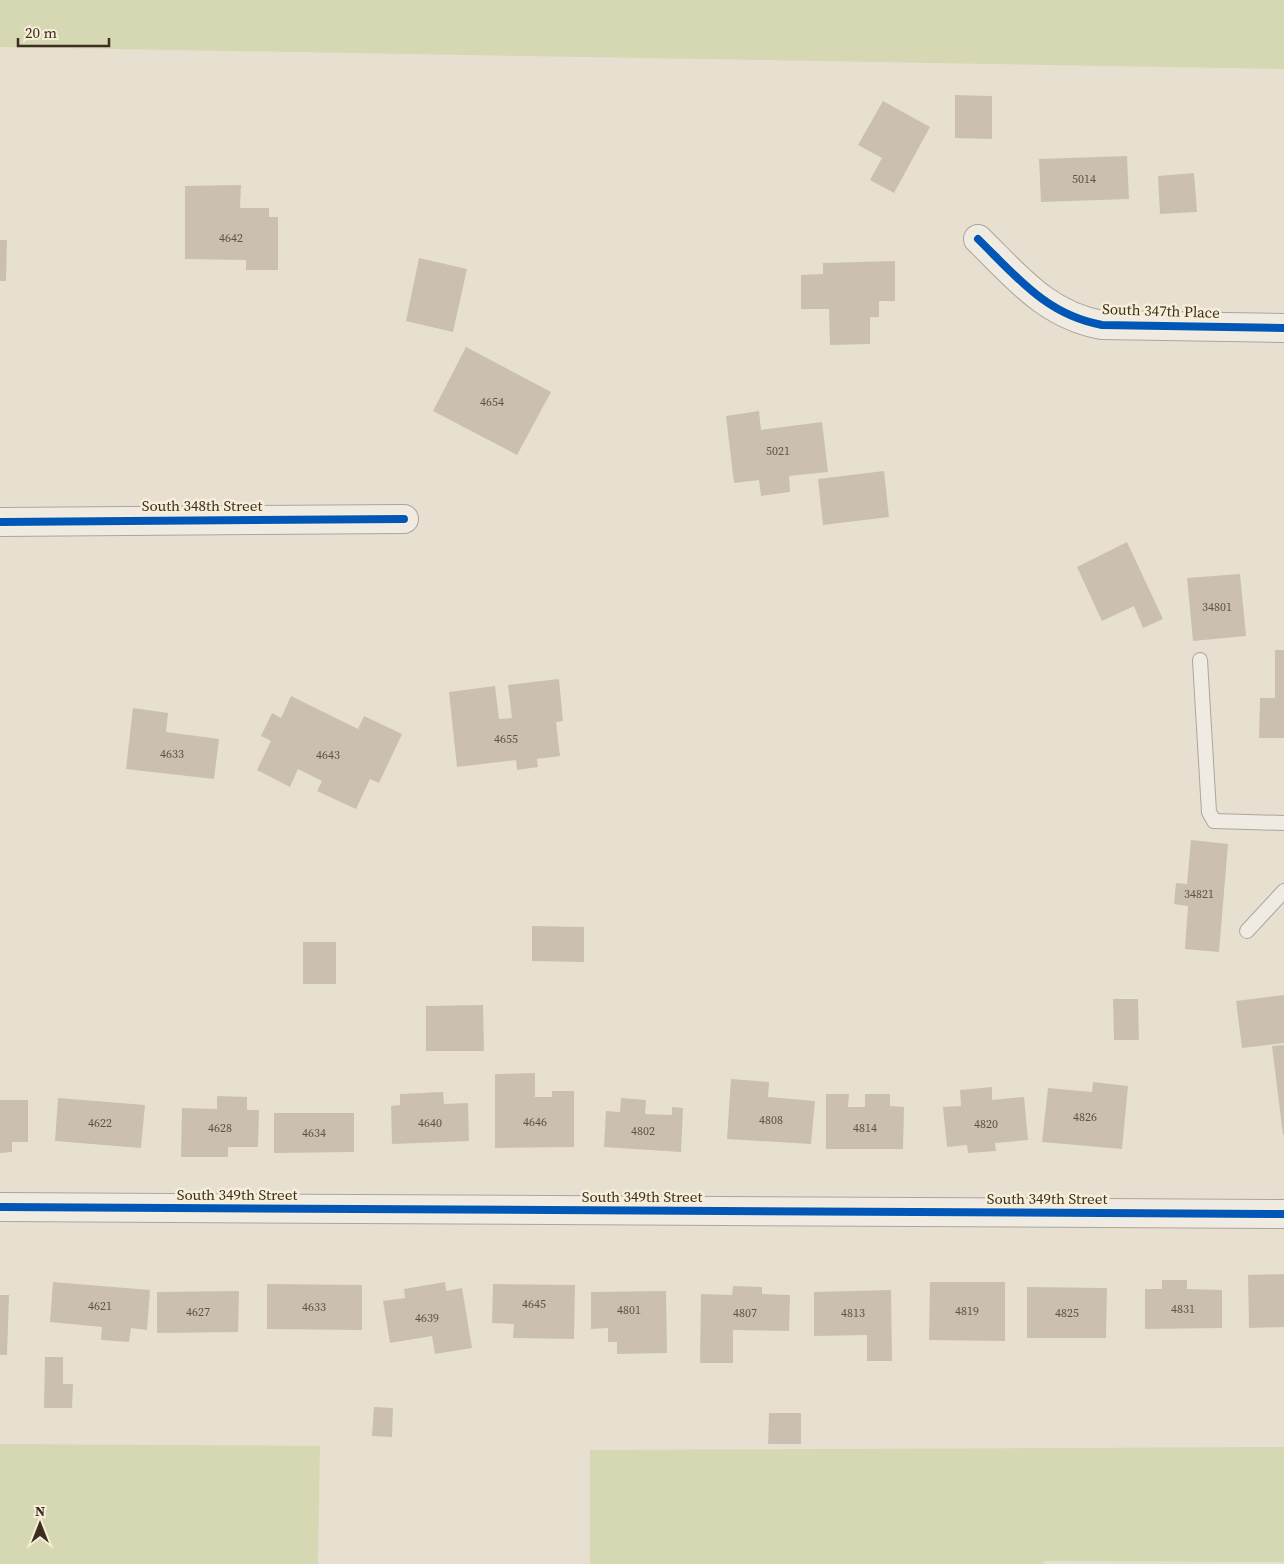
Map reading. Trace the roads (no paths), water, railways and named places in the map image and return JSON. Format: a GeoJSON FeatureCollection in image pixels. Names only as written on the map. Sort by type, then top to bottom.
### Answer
{"type":"FeatureCollection","features":[{"type":"Feature","properties":{"kind":"street","name":"South 347th Place"},"geometry":{"type":"LineString","coordinates":[[978,239],[1035,295],[1061,312],[1086,322],[1118,325],[1284,328]]}},
{"type":"Feature","properties":{"kind":"street","name":"South 348th Street"},"geometry":{"type":"LineString","coordinates":[[0,522],[404,518]]}},
{"type":"Feature","properties":{"kind":"street","name":"South 349th Street"},"geometry":{"type":"LineString","coordinates":[[0,1208],[1284,1214]]}},
{"type":"Feature","properties":{"kind":"lane"},"geometry":{"type":"LineString","coordinates":[[1200,660],[1209,812],[1214,821],[1284,824]]}},
{"type":"Feature","properties":{"kind":"lane"},"geometry":{"type":"LineString","coordinates":[[1247,931],[1284,891]]}}]}
